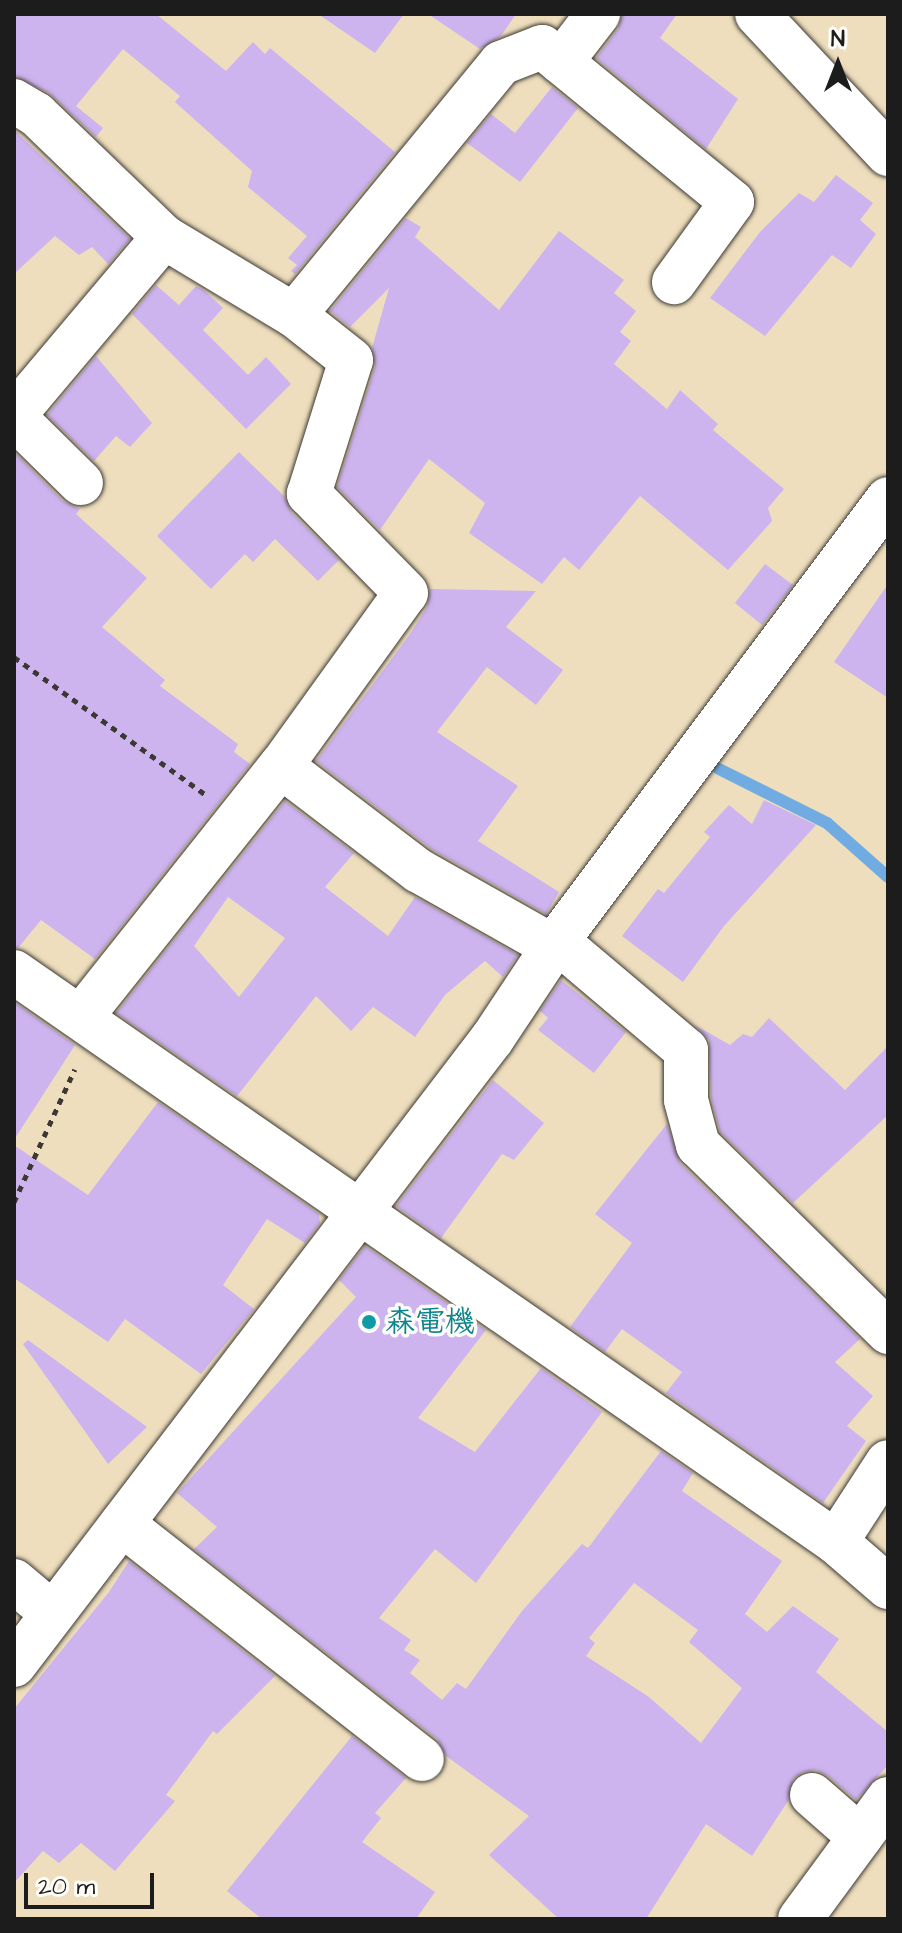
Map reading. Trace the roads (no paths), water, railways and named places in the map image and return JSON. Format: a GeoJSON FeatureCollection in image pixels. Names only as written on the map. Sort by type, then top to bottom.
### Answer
{"type":"FeatureCollection","features":[{"type":"Feature","properties":{"kind":"street"},"geometry":{"type":"LineString","coordinates":[[294,315],[501,63],[598,14]]}},
{"type":"Feature","properties":{"kind":"street"},"geometry":{"type":"LineString","coordinates":[[757,14],[888,154]]}},
{"type":"Feature","properties":{"kind":"street"},"geometry":{"type":"LineString","coordinates":[[546,41],[732,202],[674,282]]}},
{"type":"Feature","properties":{"kind":"street"},"geometry":{"type":"LineString","coordinates":[[14,101],[36,114],[164,237],[294,315],[351,360],[309,494],[406,593],[281,766],[87,1022]]}},
{"type":"Feature","properties":{"kind":"street"},"geometry":{"type":"LineString","coordinates":[[81,483],[14,416],[164,237]]}},
{"type":"Feature","properties":{"kind":"street"},"geometry":{"type":"LineString","coordinates":[[14,1665],[492,1039],[556,944],[888,499]]}},
{"type":"Feature","properties":{"kind":"street"},"geometry":{"type":"LineString","coordinates":[[281,766],[419,871],[556,944],[686,1050],[686,1100],[698,1145],[888,1332]]}},
{"type":"Feature","properties":{"kind":"street"},"geometry":{"type":"LineString","coordinates":[[14,972],[836,1542],[888,1587]]}},
{"type":"Feature","properties":{"kind":"street"},"geometry":{"type":"LineString","coordinates":[[836,1542],[888,1462]]}},
{"type":"Feature","properties":{"kind":"street"},"geometry":{"type":"LineString","coordinates":[[122,1524],[422,1759]]}},
{"type":"Feature","properties":{"kind":"street"},"geometry":{"type":"LineString","coordinates":[[14,1581],[52,1613]]}},
{"type":"Feature","properties":{"kind":"street"},"geometry":{"type":"LineString","coordinates":[[812,1795],[860,1837]]}},
{"type":"Feature","properties":{"kind":"street"},"geometry":{"type":"LineString","coordinates":[[800,1919],[888,1799]]}},
{"type":"Feature","properties":{"kind":"waterway"},"geometry":{"type":"LineString","coordinates":[[719,769],[827,823],[888,877]]}},
{"type":"Feature","properties":{"kind":"place","name":"森電機"},"geometry":{"type":"Point","coordinates":[369,1322]}}]}
